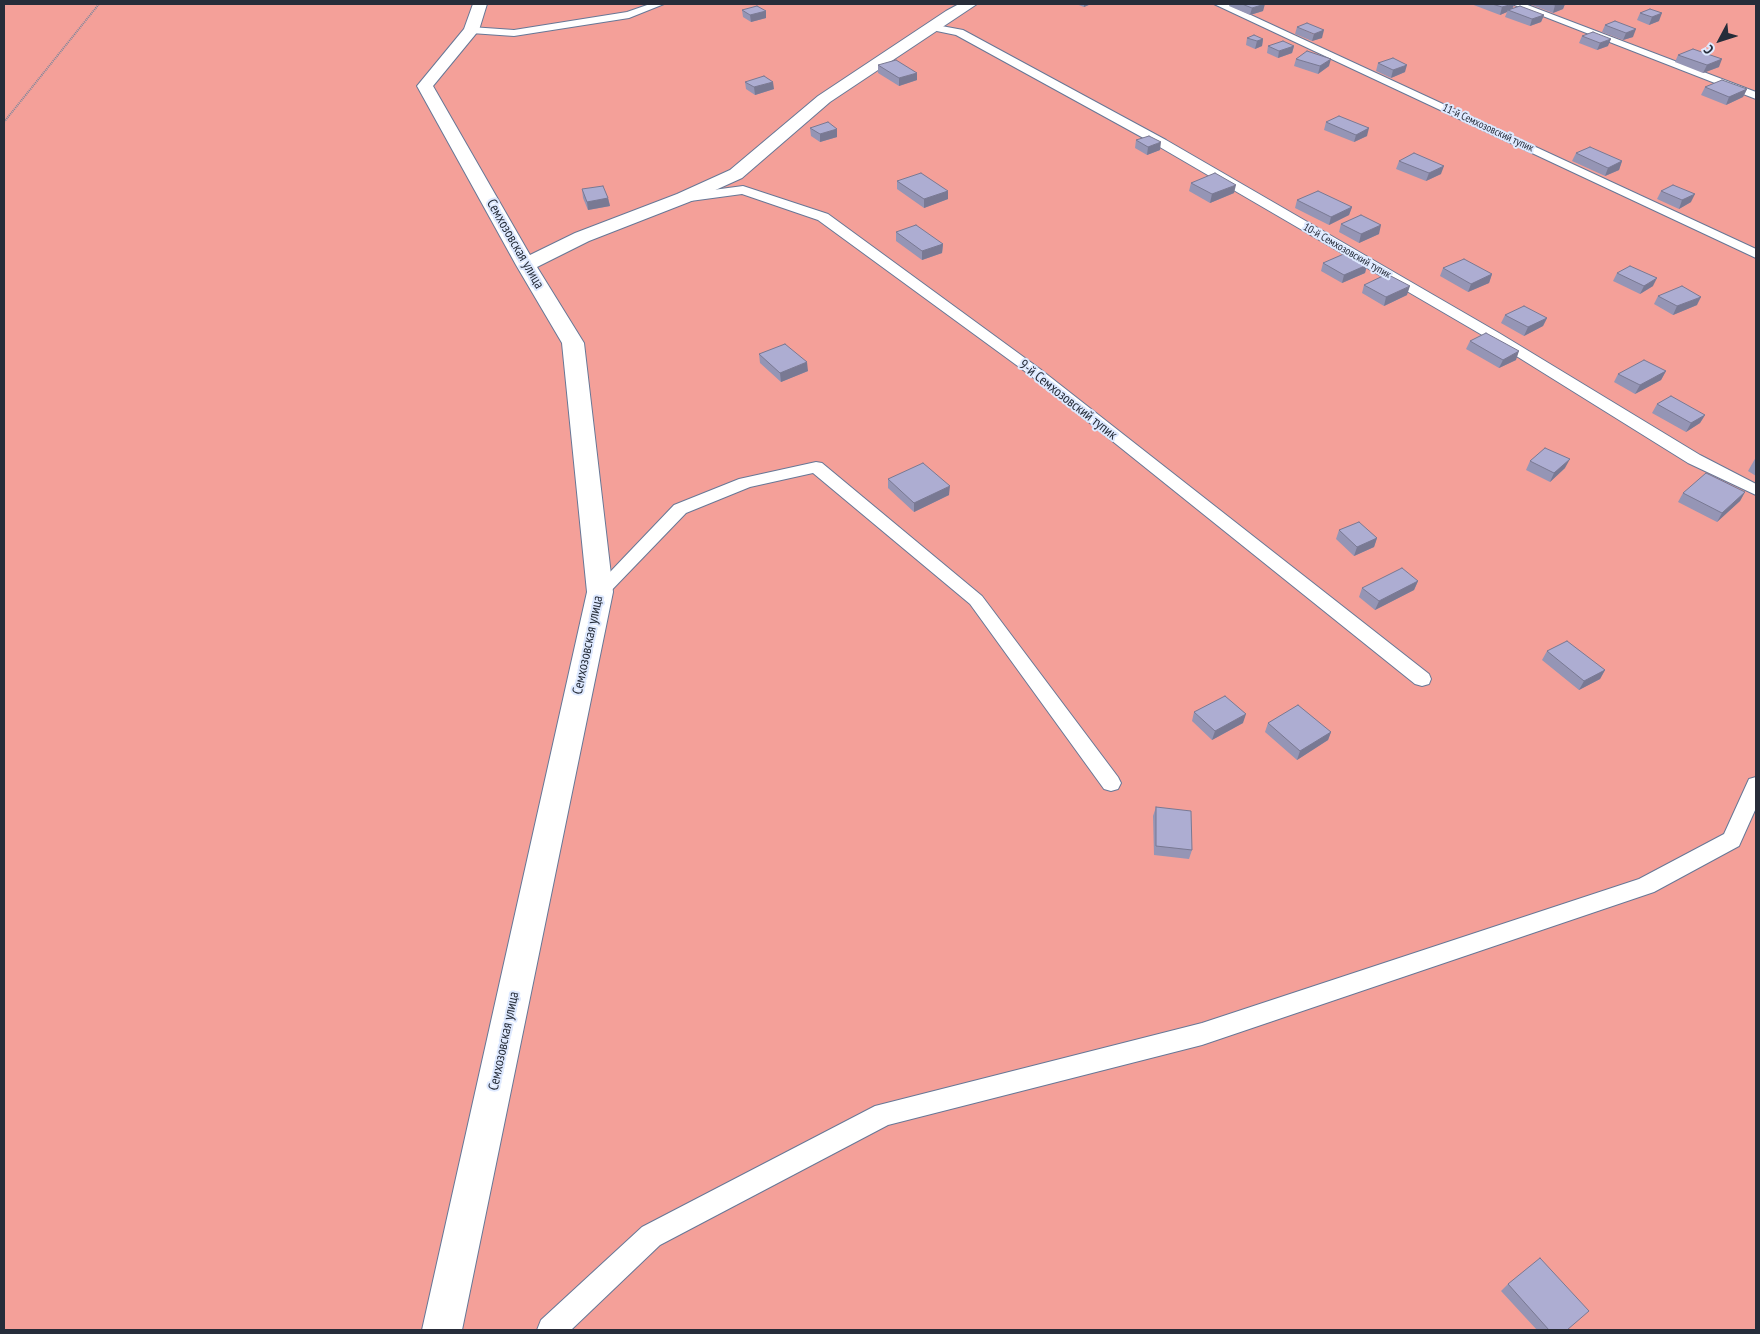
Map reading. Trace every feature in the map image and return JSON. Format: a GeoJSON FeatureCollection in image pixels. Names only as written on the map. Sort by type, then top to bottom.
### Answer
{"type":"FeatureCollection","features":[{"type":"Feature","properties":{"kind":"street","name":"Семхозовская улица"},"geometry":{"type":"LineString","coordinates":[[442,1330],[600,592],[574,342],[526,265],[425,86],[471,30],[480,4]]}},
{"type":"Feature","properties":{"kind":"street"},"geometry":{"type":"LineString","coordinates":[[526,265],[582,237],[683,198],[736,174],[824,99],[970,4]]}},
{"type":"Feature","properties":{"kind":"lane"},"geometry":{"type":"LineString","coordinates":[[471,30],[514,33],[628,15],[659,4]]}},
{"type":"Feature","properties":{"kind":"lane","name":"11-й Семхозовский тупик"},"geometry":{"type":"LineString","coordinates":[[1219,4],[1756,254]]}},
{"type":"Feature","properties":{"kind":"lane"},"geometry":{"type":"LineString","coordinates":[[1517,4],[1756,96]]}},
{"type":"Feature","properties":{"kind":"lane","name":"10-й Семхозовский тупик"},"geometry":{"type":"LineString","coordinates":[[932,27],[959,32],[1162,143],[1494,336],[1694,459],[1756,490]]}},
{"type":"Feature","properties":{"kind":"lane","name":"9-й Семхозовский тупик"},"geometry":{"type":"LineString","coordinates":[[683,198],[743,190],[823,217],[1035,372],[1422,679]]}},
{"type":"Feature","properties":{"kind":"lane"},"geometry":{"type":"LineString","coordinates":[[600,592],[680,509],[744,483],[816,467],[976,600],[1111,783]]}},
{"type":"Feature","properties":{"kind":"lane"},"geometry":{"type":"LineString","coordinates":[[551,1330],[651,1236],[884,1114],[1202,1034],[1646,886],[1732,840],[1756,785]]}},
{"type":"Feature","properties":{"kind":"path"},"geometry":{"type":"LineString","coordinates":[[4,122],[99,4]]}},
{"type":"Feature","properties":{"kind":"shaded area"},"geometry":{"type":"Polygon","coordinates":[[[4,4],[1756,4],[1756,1330],[4,1330],[4,4]]]}},
{"type":"Feature","properties":{"kind":"building"},"geometry":{"type":"Polygon","coordinates":[[[1242,4],[1265,4],[1252,8],[1242,4]]]}},
{"type":"Feature","properties":{"kind":"building"},"geometry":{"type":"Polygon","coordinates":[[[1492,4],[1513,4],[1502,7],[1492,4]]]}},
{"type":"Feature","properties":{"kind":"building"},"geometry":{"type":"Polygon","coordinates":[[[757,6],[766,11],[750,15],[742,10],[757,6]]]}},
{"type":"Feature","properties":{"kind":"building"},"geometry":{"type":"Polygon","coordinates":[[[1520,6],[1544,15],[1532,19],[1508,10],[1520,6]]]}},
{"type":"Feature","properties":{"kind":"building"},"geometry":{"type":"Polygon","coordinates":[[[1650,9],[1662,13],[1652,17],[1640,13],[1650,9]]]}},
{"type":"Feature","properties":{"kind":"building"},"geometry":{"type":"Polygon","coordinates":[[[1615,21],[1636,29],[1626,33],[1605,25],[1615,21]]]}},
{"type":"Feature","properties":{"kind":"building"},"geometry":{"type":"Polygon","coordinates":[[[1307,23],[1324,30],[1314,34],[1297,27],[1307,23]]]}},
{"type":"Feature","properties":{"kind":"building"},"geometry":{"type":"Polygon","coordinates":[[[1593,32],[1611,39],[1600,43],[1582,36],[1593,32]]]}},
{"type":"Feature","properties":{"kind":"building"},"geometry":{"type":"Polygon","coordinates":[[[1254,35],[1263,39],[1257,41],[1247,38],[1254,35]]]}},
{"type":"Feature","properties":{"kind":"building"},"geometry":{"type":"Polygon","coordinates":[[[1283,41],[1294,46],[1279,51],[1268,46],[1283,41]]]}},
{"type":"Feature","properties":{"kind":"building"},"geometry":{"type":"Polygon","coordinates":[[[1693,49],[1722,59],[1707,65],[1678,55],[1693,49]]]}},
{"type":"Feature","properties":{"kind":"building"},"geometry":{"type":"Polygon","coordinates":[[[1307,51],[1331,59],[1320,66],[1296,59],[1307,51]]]}},
{"type":"Feature","properties":{"kind":"building"},"geometry":{"type":"Polygon","coordinates":[[[1393,58],[1407,65],[1393,70],[1378,63],[1393,58]]]}},
{"type":"Feature","properties":{"kind":"building"},"geometry":{"type":"Polygon","coordinates":[[[896,60],[917,73],[899,78],[878,65],[896,60]]]}},
{"type":"Feature","properties":{"kind":"building"},"geometry":{"type":"Polygon","coordinates":[[[764,76],[773,82],[754,87],[745,82],[764,76]]]}},
{"type":"Feature","properties":{"kind":"building"},"geometry":{"type":"Polygon","coordinates":[[[1722,80],[1747,89],[1729,97],[1705,87],[1722,80]]]}},
{"type":"Feature","properties":{"kind":"building"},"geometry":{"type":"Polygon","coordinates":[[[1339,116],[1369,128],[1356,135],[1326,122],[1339,116]]]}},
{"type":"Feature","properties":{"kind":"building"},"geometry":{"type":"Polygon","coordinates":[[[828,122],[837,129],[820,134],[810,128],[828,122]]]}},
{"type":"Feature","properties":{"kind":"building"},"geometry":{"type":"Polygon","coordinates":[[[1149,136],[1161,142],[1148,147],[1136,140],[1149,136]]]}},
{"type":"Feature","properties":{"kind":"building"},"geometry":{"type":"Polygon","coordinates":[[[1590,147],[1622,161],[1608,168],[1576,153],[1590,147]]]}},
{"type":"Feature","properties":{"kind":"building"},"geometry":{"type":"Polygon","coordinates":[[[1414,153],[1444,166],[1429,173],[1399,161],[1414,153]]]}},
{"type":"Feature","properties":{"kind":"building"},"geometry":{"type":"Polygon","coordinates":[[[921,173],[948,191],[924,199],[897,181],[921,173]]]}},
{"type":"Feature","properties":{"kind":"building"},"geometry":{"type":"Polygon","coordinates":[[[1215,173],[1236,185],[1212,194],[1191,183],[1215,173]]]}},
{"type":"Feature","properties":{"kind":"building"},"geometry":{"type":"Polygon","coordinates":[[[1673,185],[1695,194],[1682,200],[1661,191],[1673,185]]]}},
{"type":"Feature","properties":{"kind":"building"},"geometry":{"type":"Polygon","coordinates":[[[603,186],[608,198],[587,202],[582,189],[603,186]]]}},
{"type":"Feature","properties":{"kind":"building"},"geometry":{"type":"Polygon","coordinates":[[[1318,191],[1352,207],[1331,217],[1297,200],[1318,191]]]}},
{"type":"Feature","properties":{"kind":"building"},"geometry":{"type":"Polygon","coordinates":[[[1361,215],[1381,225],[1361,234],[1341,224],[1361,215]]]}},
{"type":"Feature","properties":{"kind":"building"},"geometry":{"type":"Polygon","coordinates":[[[916,225],[943,244],[922,251],[896,232],[916,225]]]}},
{"type":"Feature","properties":{"kind":"building"},"geometry":{"type":"Polygon","coordinates":[[[1346,253],[1367,265],[1344,275],[1323,263],[1346,253]]]}},
{"type":"Feature","properties":{"kind":"building"},"geometry":{"type":"Polygon","coordinates":[[[1464,259],[1492,274],[1471,284],[1443,268],[1464,259]]]}},
{"type":"Feature","properties":{"kind":"building"},"geometry":{"type":"Polygon","coordinates":[[[1630,266],[1657,278],[1644,286],[1617,273],[1630,266]]]}},
{"type":"Feature","properties":{"kind":"building"},"geometry":{"type":"Polygon","coordinates":[[[1387,274],[1410,286],[1386,297],[1364,285],[1387,274]]]}},
{"type":"Feature","properties":{"kind":"building"},"geometry":{"type":"Polygon","coordinates":[[[1682,286],[1701,297],[1677,306],[1658,296],[1682,286]]]}},
{"type":"Feature","properties":{"kind":"building"},"geometry":{"type":"Polygon","coordinates":[[[1524,306],[1547,318],[1528,327],[1505,315],[1524,306]]]}},
{"type":"Feature","properties":{"kind":"building"},"geometry":{"type":"Polygon","coordinates":[[[1486,333],[1519,351],[1503,360],[1470,341],[1486,333]]]}},
{"type":"Feature","properties":{"kind":"building"},"geometry":{"type":"Polygon","coordinates":[[[785,344],[807,362],[780,373],[759,354],[785,344]]]}},
{"type":"Feature","properties":{"kind":"building"},"geometry":{"type":"Polygon","coordinates":[[[1644,360],[1666,371],[1640,385],[1618,374],[1644,360]]]}},
{"type":"Feature","properties":{"kind":"building"},"geometry":{"type":"Polygon","coordinates":[[[1671,396],[1705,415],[1691,423],[1657,404],[1671,396]]]}},
{"type":"Feature","properties":{"kind":"building"},"geometry":{"type":"Polygon","coordinates":[[[1545,448],[1570,459],[1554,473],[1530,461],[1545,448]]]}},
{"type":"Feature","properties":{"kind":"building"},"geometry":{"type":"Polygon","coordinates":[[[923,463],[950,486],[914,503],[888,479],[923,463]]]}},
{"type":"Feature","properties":{"kind":"building"},"geometry":{"type":"Polygon","coordinates":[[[1706,473],[1745,492],[1722,513],[1683,493],[1706,473]]]}},
{"type":"Feature","properties":{"kind":"building"},"geometry":{"type":"Polygon","coordinates":[[[1359,522],[1377,538],[1357,547],[1339,530],[1359,522]]]}},
{"type":"Feature","properties":{"kind":"building"},"geometry":{"type":"Polygon","coordinates":[[[1402,568],[1418,581],[1379,601],[1362,588],[1402,568]]]}},
{"type":"Feature","properties":{"kind":"building"},"geometry":{"type":"Polygon","coordinates":[[[1567,641],[1605,670],[1584,681],[1547,651],[1567,641]]]}},
{"type":"Feature","properties":{"kind":"building"},"geometry":{"type":"Polygon","coordinates":[[[1225,696],[1246,714],[1215,731],[1194,712],[1225,696]]]}},
{"type":"Feature","properties":{"kind":"building"},"geometry":{"type":"Polygon","coordinates":[[[1298,705],[1331,732],[1300,751],[1268,723],[1298,705]]]}},
{"type":"Feature","properties":{"kind":"building"},"geometry":{"type":"Polygon","coordinates":[[[1156,807],[1191,811],[1192,850],[1156,846],[1156,807]]]}},
{"type":"Feature","properties":{"kind":"building"},"geometry":{"type":"Polygon","coordinates":[[[1540,1258],[1589,1311],[1567,1330],[1549,1330],[1508,1284],[1540,1258]]]}}]}
